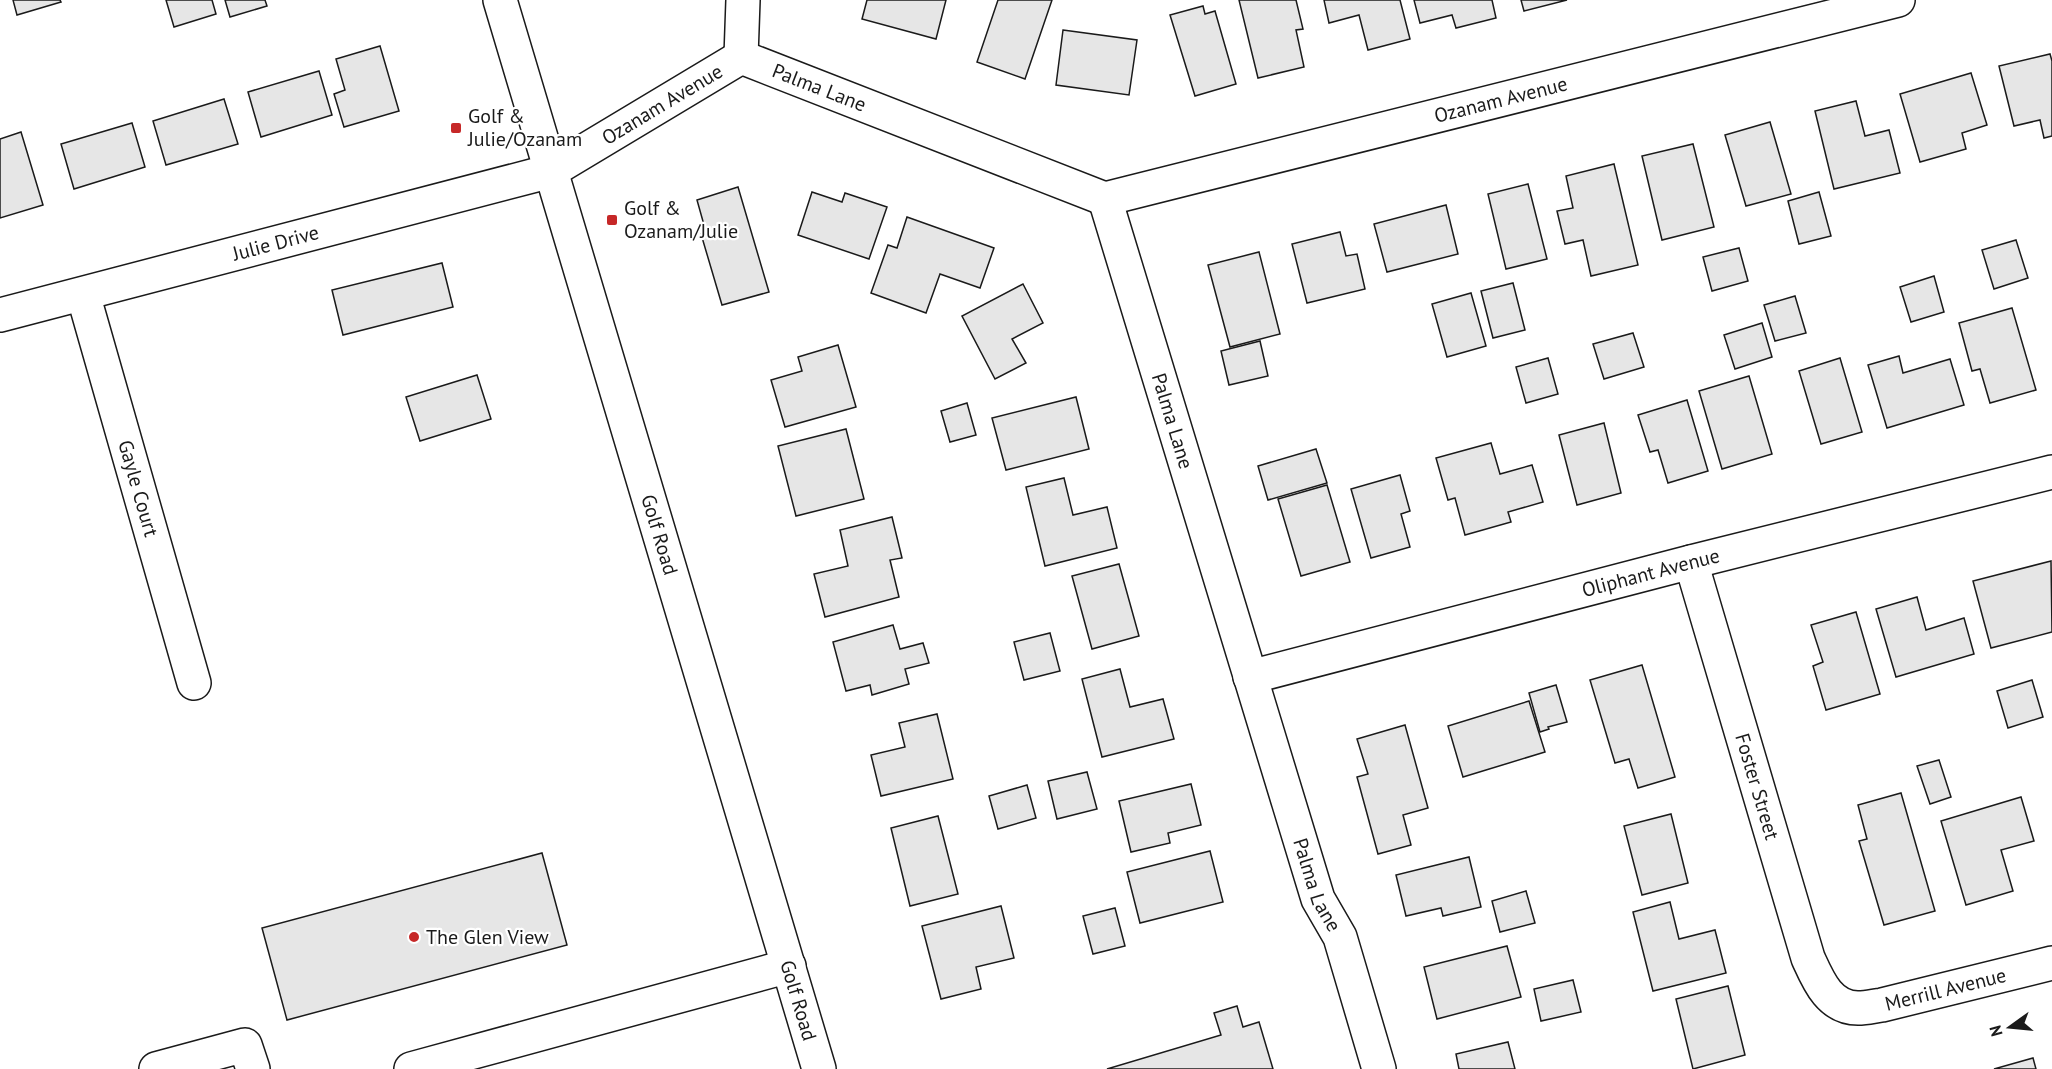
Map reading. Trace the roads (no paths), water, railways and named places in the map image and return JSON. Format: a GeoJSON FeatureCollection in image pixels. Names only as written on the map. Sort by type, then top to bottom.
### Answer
{"type":"FeatureCollection","features":[{"type":"Feature","properties":{"kind":"street","name":"Golf Road"},"geometry":{"type":"LineString","coordinates":[[500,0],[819,1069]]}},
{"type":"Feature","properties":{"kind":"street"},"geometry":{"type":"LineString","coordinates":[[741,57],[743,0]]}},
{"type":"Feature","properties":{"kind":"street","name":"Ozanam Avenue"},"geometry":{"type":"LineString","coordinates":[[1105,199],[1898,0]]}},
{"type":"Feature","properties":{"kind":"street","name":"Ozanam Avenue"},"geometry":{"type":"LineString","coordinates":[[551,171],[741,57]]}},
{"type":"Feature","properties":{"kind":"street","name":"Palma Lane"},"geometry":{"type":"LineString","coordinates":[[741,57],[1105,199],[1318,899],[1340,937],[1379,1069]]}},
{"type":"Feature","properties":{"kind":"street","name":"Julie Drive"},"geometry":{"type":"LineString","coordinates":[[0,315],[551,171]]}},
{"type":"Feature","properties":{"kind":"street","name":"Gayle Court"},"geometry":{"type":"LineString","coordinates":[[83,294],[194,682]]}},
{"type":"Feature","properties":{"kind":"street","name":"Oliphant Avenue"},"geometry":{"type":"LineString","coordinates":[[1250,677],[1691,562],[2052,472]]}},
{"type":"Feature","properties":{"kind":"street","name":"Foster Street"},"geometry":{"type":"LineString","coordinates":[[1691,562],[1808,958],[1821,987],[1837,1002]]}},
{"type":"Feature","properties":{"kind":"street","name":"Merrill Avenue"},"geometry":{"type":"LineString","coordinates":[[1837,1002],[1856,1009],[1882,1005],[2052,963]]}},
{"type":"Feature","properties":{"kind":"street"},"geometry":{"type":"LineString","coordinates":[[411,1069],[789,966]]}},
{"type":"Feature","properties":{"kind":"street"},"geometry":{"type":"LineString","coordinates":[[156,1069],[245,1046],[253,1069]]}},
{"type":"Feature","properties":{"kind":"place","name":"Golf & Julie/Ozanam"},"geometry":{"type":"Point","coordinates":[456,128]}},
{"type":"Feature","properties":{"kind":"place","name":"Golf & Ozanam/Julie"},"geometry":{"type":"Point","coordinates":[612,220]}},
{"type":"Feature","properties":{"kind":"place","name":"The Glen View"},"geometry":{"type":"Point","coordinates":[414,937]}}]}
